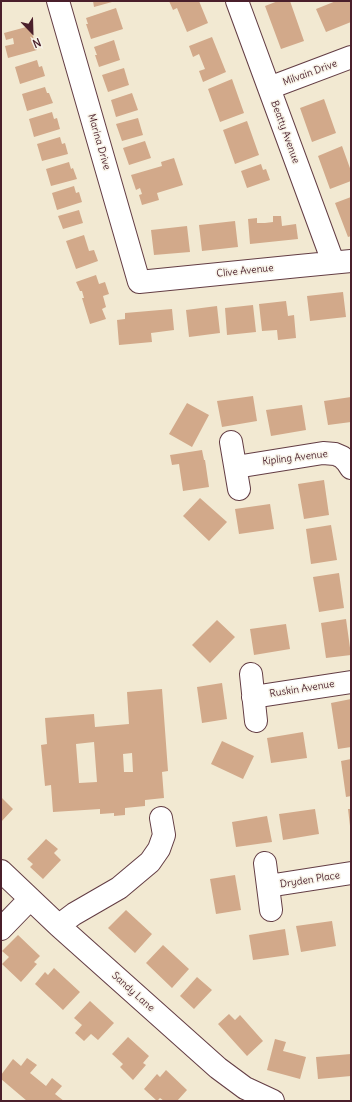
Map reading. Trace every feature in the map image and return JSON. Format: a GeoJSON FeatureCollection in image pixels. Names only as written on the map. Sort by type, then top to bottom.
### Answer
{"type":"FeatureCollection","features":[{"type":"Feature","properties":{"kind":"street","name":"Marina Drive"},"geometry":{"type":"LineString","coordinates":[[58,1],[140,282]]}},
{"type":"Feature","properties":{"kind":"street","name":"Beatty Avenue"},"geometry":{"type":"LineString","coordinates":[[237,1],[269,88],[342,262]]}},
{"type":"Feature","properties":{"kind":"street","name":"Milvain Drive"},"geometry":{"type":"LineString","coordinates":[[269,88],[351,57]]}},
{"type":"Feature","properties":{"kind":"street","name":"Clive Avenue"},"geometry":{"type":"LineString","coordinates":[[140,282],[342,262]]}},
{"type":"Feature","properties":{"kind":"street"},"geometry":{"type":"LineString","coordinates":[[231,442],[239,489]]}},
{"type":"Feature","properties":{"kind":"street","name":"Kipling Avenue"},"geometry":{"type":"LineString","coordinates":[[236,467],[323,453],[335,454],[348,458]]}},
{"type":"Feature","properties":{"kind":"street"},"geometry":{"type":"LineString","coordinates":[[251,674],[256,721]]}},
{"type":"Feature","properties":{"kind":"street","name":"Ruskin Avenue"},"geometry":{"type":"LineString","coordinates":[[253,697],[351,682]]}},
{"type":"Feature","properties":{"kind":"street"},"geometry":{"type":"LineString","coordinates":[[59,926],[74,914],[119,888],[150,862],[160,850],[164,835],[161,818]]}},
{"type":"Feature","properties":{"kind":"street","name":"Dryden Place"},"geometry":{"type":"LineString","coordinates":[[265,863],[272,910]]}},
{"type":"Feature","properties":{"kind":"street","name":"Sandy Lane"},"geometry":{"type":"LineString","coordinates":[[1,871],[59,926],[218,1068],[245,1088],[273,1101]]}},
{"type":"Feature","properties":{"kind":"street","name":"Dryden Place"},"geometry":{"type":"LineString","coordinates":[[268,886],[351,873]]}},
{"type":"Feature","properties":{"kind":"street"},"geometry":{"type":"LineString","coordinates":[[1,929],[30,899]]}},
{"type":"Feature","properties":{"kind":"building"},"geometry":{"type":"Polygon","coordinates":[[[93,1],[111,1],[112,2],[94,7],[93,1]]]}},
{"type":"Feature","properties":{"kind":"building"},"geometry":{"type":"Polygon","coordinates":[[[169,1],[199,1],[208,23],[187,32],[177,8],[173,10],[169,1]]]}},
{"type":"Feature","properties":{"kind":"building"},"geometry":{"type":"Polygon","coordinates":[[[278,1],[290,1],[304,41],[281,49],[265,6],[278,1]]]}},
{"type":"Feature","properties":{"kind":"building"},"geometry":{"type":"Polygon","coordinates":[[[336,1],[351,1],[351,22],[326,32],[316,9],[336,1]]]}},
{"type":"Feature","properties":{"kind":"building"},"geometry":{"type":"Polygon","coordinates":[[[116,8],[123,29],[91,39],[86,24],[88,24],[86,18],[116,8]]]}},
{"type":"Feature","properties":{"kind":"building"},"geometry":{"type":"Polygon","coordinates":[[[30,26],[37,50],[8,58],[5,46],[14,44],[13,38],[6,40],[4,33],[30,26]]]}},
{"type":"Feature","properties":{"kind":"building"},"geometry":{"type":"Polygon","coordinates":[[[212,37],[226,72],[203,82],[199,71],[205,69],[199,54],[193,57],[189,46],[212,37]]]}},
{"type":"Feature","properties":{"kind":"building"},"geometry":{"type":"Polygon","coordinates":[[[114,40],[120,60],[99,67],[94,47],[114,40]]]}},
{"type":"Feature","properties":{"kind":"building"},"geometry":{"type":"Polygon","coordinates":[[[37,60],[39,67],[42,66],[45,76],[20,84],[15,67],[37,60]]]}},
{"type":"Feature","properties":{"kind":"building"},"geometry":{"type":"Polygon","coordinates":[[[124,68],[129,85],[108,92],[102,75],[124,68]]]}},
{"type":"Feature","properties":{"kind":"building"},"geometry":{"type":"Polygon","coordinates":[[[232,79],[244,113],[220,122],[208,89],[232,79]]]}},
{"type":"Feature","properties":{"kind":"building"},"geometry":{"type":"Polygon","coordinates":[[[45,87],[53,103],[27,111],[22,94],[45,87]]]}},
{"type":"Feature","properties":{"kind":"building"},"geometry":{"type":"Polygon","coordinates":[[[132,93],[138,110],[116,117],[111,100],[132,93]]]}},
{"type":"Feature","properties":{"kind":"building"},"geometry":{"type":"Polygon","coordinates":[[[324,99],[336,133],[312,142],[300,108],[324,99]]]}},
{"type":"Feature","properties":{"kind":"building"},"geometry":{"type":"Polygon","coordinates":[[[52,112],[54,119],[57,118],[60,129],[34,137],[29,119],[52,112]]]}},
{"type":"Feature","properties":{"kind":"building"},"geometry":{"type":"Polygon","coordinates":[[[138,118],[143,135],[122,141],[116,124],[138,118]]]}},
{"type":"Feature","properties":{"kind":"building"},"geometry":{"type":"Polygon","coordinates":[[[247,121],[259,155],[235,164],[223,130],[247,121]]]}},
{"type":"Feature","properties":{"kind":"building"},"geometry":{"type":"Polygon","coordinates":[[[60,137],[62,144],[65,143],[68,154],[42,161],[37,144],[60,137]]]}},
{"type":"Feature","properties":{"kind":"building"},"geometry":{"type":"Polygon","coordinates":[[[145,141],[151,158],[129,165],[123,148],[145,141]]]}},
{"type":"Feature","properties":{"kind":"building"},"geometry":{"type":"Polygon","coordinates":[[[342,146],[351,171],[351,181],[330,189],[318,156],[342,146]]]}},
{"type":"Feature","properties":{"kind":"building"},"geometry":{"type":"Polygon","coordinates":[[[174,158],[183,185],[157,193],[159,200],[142,205],[139,195],[142,194],[140,188],[136,190],[131,175],[162,166],[161,162],[174,158]]]}},
{"type":"Feature","properties":{"kind":"building"},"geometry":{"type":"Polygon","coordinates":[[[69,162],[77,179],[51,186],[46,169],[69,162]]]}},
{"type":"Feature","properties":{"kind":"building"},"geometry":{"type":"Polygon","coordinates":[[[261,164],[263,170],[266,169],[270,180],[247,188],[241,171],[261,164]]]}},
{"type":"Feature","properties":{"kind":"building"},"geometry":{"type":"Polygon","coordinates":[[[74,186],[76,193],[79,192],[82,202],[57,210],[52,193],[74,186]]]}},
{"type":"Feature","properties":{"kind":"building"},"geometry":{"type":"Polygon","coordinates":[[[351,197],[351,236],[348,237],[335,203],[351,197]]]}},
{"type":"Feature","properties":{"kind":"building"},"geometry":{"type":"Polygon","coordinates":[[[79,210],[83,223],[63,229],[58,216],[79,210]]]}},
{"type":"Feature","properties":{"kind":"building"},"geometry":{"type":"Polygon","coordinates":[[[273,216],[281,216],[282,226],[296,224],[298,239],[250,244],[248,219],[257,218],[257,223],[265,223],[273,222],[273,216]]]}},
{"type":"Feature","properties":{"kind":"building"},"geometry":{"type":"Polygon","coordinates":[[[235,221],[238,247],[202,251],[199,225],[235,221]]]}},
{"type":"Feature","properties":{"kind":"building"},"geometry":{"type":"Polygon","coordinates":[[[187,226],[190,252],[154,255],[151,230],[187,226]]]}},
{"type":"Feature","properties":{"kind":"building"},"geometry":{"type":"Polygon","coordinates":[[[84,235],[89,251],[94,250],[98,261],[76,269],[66,241],[84,235]]]}},
{"type":"Feature","properties":{"kind":"building"},"geometry":{"type":"Polygon","coordinates":[[[96,275],[99,284],[105,282],[109,294],[103,296],[106,307],[102,309],[106,319],[90,324],[82,298],[84,298],[82,291],[80,291],[76,282],[96,275]]]}},
{"type":"Feature","properties":{"kind":"building"},"geometry":{"type":"Polygon","coordinates":[[[343,292],[346,317],[310,321],[307,296],[343,292]]]}},
{"type":"Feature","properties":{"kind":"building"},"geometry":{"type":"Polygon","coordinates":[[[286,301],[288,316],[294,315],[296,338],[278,340],[277,330],[262,331],[259,304],[286,301]]]}},
{"type":"Feature","properties":{"kind":"building"},"geometry":{"type":"Polygon","coordinates":[[[253,305],[256,332],[227,335],[225,308],[253,305]]]}},
{"type":"Feature","properties":{"kind":"building"},"geometry":{"type":"Polygon","coordinates":[[[217,306],[220,333],[189,337],[186,310],[217,306]]]}},
{"type":"Feature","properties":{"kind":"building"},"geometry":{"type":"Polygon","coordinates":[[[172,309],[174,330],[151,333],[152,342],[119,345],[117,320],[125,319],[125,313],[172,309]]]}},
{"type":"Feature","properties":{"kind":"building"},"geometry":{"type":"Polygon","coordinates":[[[253,396],[257,421],[222,427],[217,401],[253,396]]]}},
{"type":"Feature","properties":{"kind":"building"},"geometry":{"type":"Polygon","coordinates":[[[351,397],[351,422],[328,425],[324,401],[351,397]]]}},
{"type":"Feature","properties":{"kind":"building"},"geometry":{"type":"Polygon","coordinates":[[[187,403],[209,415],[192,447],[169,434],[187,403]]]}},
{"type":"Feature","properties":{"kind":"building"},"geometry":{"type":"Polygon","coordinates":[[[302,405],[306,430],[271,436],[266,410],[302,405]]]}},
{"type":"Feature","properties":{"kind":"building"},"geometry":{"type":"Polygon","coordinates":[[[202,450],[209,487],[183,491],[179,464],[172,465],[170,455],[202,450]]]}},
{"type":"Feature","properties":{"kind":"building"},"geometry":{"type":"Polygon","coordinates":[[[324,480],[329,515],[304,519],[298,484],[324,480]]]}},
{"type":"Feature","properties":{"kind":"building"},"geometry":{"type":"Polygon","coordinates":[[[200,498],[227,522],[209,541],[183,516],[200,498]]]}},
{"type":"Feature","properties":{"kind":"building"},"geometry":{"type":"Polygon","coordinates":[[[270,504],[274,529],[239,534],[235,509],[270,504]]]}},
{"type":"Feature","properties":{"kind":"building"},"geometry":{"type":"Polygon","coordinates":[[[331,525],[337,560],[311,564],[306,529],[331,525]]]}},
{"type":"Feature","properties":{"kind":"building"},"geometry":{"type":"Polygon","coordinates":[[[339,573],[344,608],[319,612],[313,577],[339,573]]]}},
{"type":"Feature","properties":{"kind":"building"},"geometry":{"type":"Polygon","coordinates":[[[346,619],[351,655],[326,658],[321,623],[346,619]]]}},
{"type":"Feature","properties":{"kind":"building"},"geometry":{"type":"Polygon","coordinates":[[[217,620],[235,637],[210,663],[192,645],[217,620]]]}},
{"type":"Feature","properties":{"kind":"building"},"geometry":{"type":"Polygon","coordinates":[[[286,624],[290,649],[254,655],[250,629],[286,624]]]}},
{"type":"Feature","properties":{"kind":"building"},"geometry":{"type":"Polygon","coordinates":[[[222,683],[227,719],[202,723],[197,687],[222,683]]]}},
{"type":"Feature","properties":{"kind":"building"},"geometry":{"type":"Polygon","coordinates":[[[162,689],[168,771],[162,772],[164,798],[145,800],[145,806],[125,808],[125,815],[114,816],[114,813],[100,814],[100,809],[53,812],[51,785],[45,786],[41,745],[47,744],[45,718],[94,714],[95,727],[129,724],[127,692],[162,689]],[[94,742],[76,744],[79,783],[97,782],[94,742]],[[132,753],[123,754],[124,772],[133,772],[132,753]]]}},
{"type":"Feature","properties":{"kind":"building"},"geometry":{"type":"Polygon","coordinates":[[[351,699],[351,747],[338,749],[331,703],[351,699]]]}},
{"type":"Feature","properties":{"kind":"building"},"geometry":{"type":"Polygon","coordinates":[[[303,732],[307,758],[271,763],[267,738],[303,732]]]}},
{"type":"Feature","properties":{"kind":"building"},"geometry":{"type":"Polygon","coordinates":[[[222,741],[254,756],[243,779],[211,764],[222,741]]]}},
{"type":"Feature","properties":{"kind":"building"},"geometry":{"type":"Polygon","coordinates":[[[351,759],[351,796],[346,797],[341,761],[351,759]]]}},
{"type":"Feature","properties":{"kind":"building"},"geometry":{"type":"Polygon","coordinates":[[[1,797],[13,809],[1,822],[1,797]]]}},
{"type":"Feature","properties":{"kind":"building"},"geometry":{"type":"Polygon","coordinates":[[[315,809],[319,834],[283,840],[279,814],[315,809]]]}},
{"type":"Feature","properties":{"kind":"building"},"geometry":{"type":"Polygon","coordinates":[[[348,809],[351,809],[351,826],[350,826],[348,809]]]}},
{"type":"Feature","properties":{"kind":"building"},"geometry":{"type":"Polygon","coordinates":[[[267,816],[272,842],[236,847],[232,822],[267,816]]]}},
{"type":"Feature","properties":{"kind":"building"},"geometry":{"type":"Polygon","coordinates":[[[46,839],[58,849],[54,853],[61,860],[43,879],[30,867],[33,864],[27,859],[46,839]]]}},
{"type":"Feature","properties":{"kind":"building"},"geometry":{"type":"Polygon","coordinates":[[[235,875],[241,910],[216,914],[210,879],[235,875]]]}},
{"type":"Feature","properties":{"kind":"building"},"geometry":{"type":"Polygon","coordinates":[[[126,910],[152,934],[135,953],[108,928],[126,910]]]}},
{"type":"Feature","properties":{"kind":"building"},"geometry":{"type":"Polygon","coordinates":[[[332,921],[336,946],[301,952],[296,926],[332,921]]]}},
{"type":"Feature","properties":{"kind":"building"},"geometry":{"type":"Polygon","coordinates":[[[285,929],[289,955],[253,960],[249,935],[285,929]]]}},
{"type":"Feature","properties":{"kind":"building"},"geometry":{"type":"Polygon","coordinates":[[[18,935],[40,956],[34,962],[37,964],[21,982],[2,964],[9,957],[2,951],[18,935]]]}},
{"type":"Feature","properties":{"kind":"building"},"geometry":{"type":"Polygon","coordinates":[[[163,945],[189,969],[172,988],[146,963],[163,945]]]}},
{"type":"Feature","properties":{"kind":"building"},"geometry":{"type":"Polygon","coordinates":[[[54,968],[80,992],[63,1010],[35,984],[45,972],[48,975],[54,968]]]}},
{"type":"Feature","properties":{"kind":"building"},"geometry":{"type":"Polygon","coordinates":[[[197,977],[212,990],[194,1009],[180,996],[197,977]]]}},
{"type":"Feature","properties":{"kind":"building"},"geometry":{"type":"Polygon","coordinates":[[[90,1001],[114,1023],[98,1040],[91,1034],[84,1041],[75,1033],[82,1025],[74,1018],[90,1001]]]}},
{"type":"Feature","properties":{"kind":"building"},"geometry":{"type":"Polygon","coordinates":[[[229,1014],[235,1020],[240,1015],[263,1041],[247,1056],[218,1024],[229,1014]]]}},
{"type":"Feature","properties":{"kind":"building"},"geometry":{"type":"Polygon","coordinates":[[[128,1037],[149,1056],[143,1063],[146,1065],[133,1080],[120,1067],[123,1064],[112,1054],[128,1037]]]}},
{"type":"Feature","properties":{"kind":"building"},"geometry":{"type":"Polygon","coordinates":[[[275,1039],[286,1042],[283,1051],[306,1057],[300,1079],[267,1070],[275,1039]]]}},
{"type":"Feature","properties":{"kind":"building"},"geometry":{"type":"Polygon","coordinates":[[[351,1054],[351,1076],[318,1079],[316,1057],[351,1054]]]}},
{"type":"Feature","properties":{"kind":"building"},"geometry":{"type":"Polygon","coordinates":[[[27,1058],[37,1065],[30,1073],[46,1086],[52,1078],[62,1086],[55,1094],[64,1101],[27,1101],[1,1079],[1,1075],[13,1059],[21,1066],[27,1058]]]}},
{"type":"Feature","properties":{"kind":"building"},"geometry":{"type":"Polygon","coordinates":[[[166,1070],[187,1090],[177,1101],[164,1101],[160,1098],[157,1101],[144,1089],[157,1074],[160,1077],[166,1070]]]}}]}
